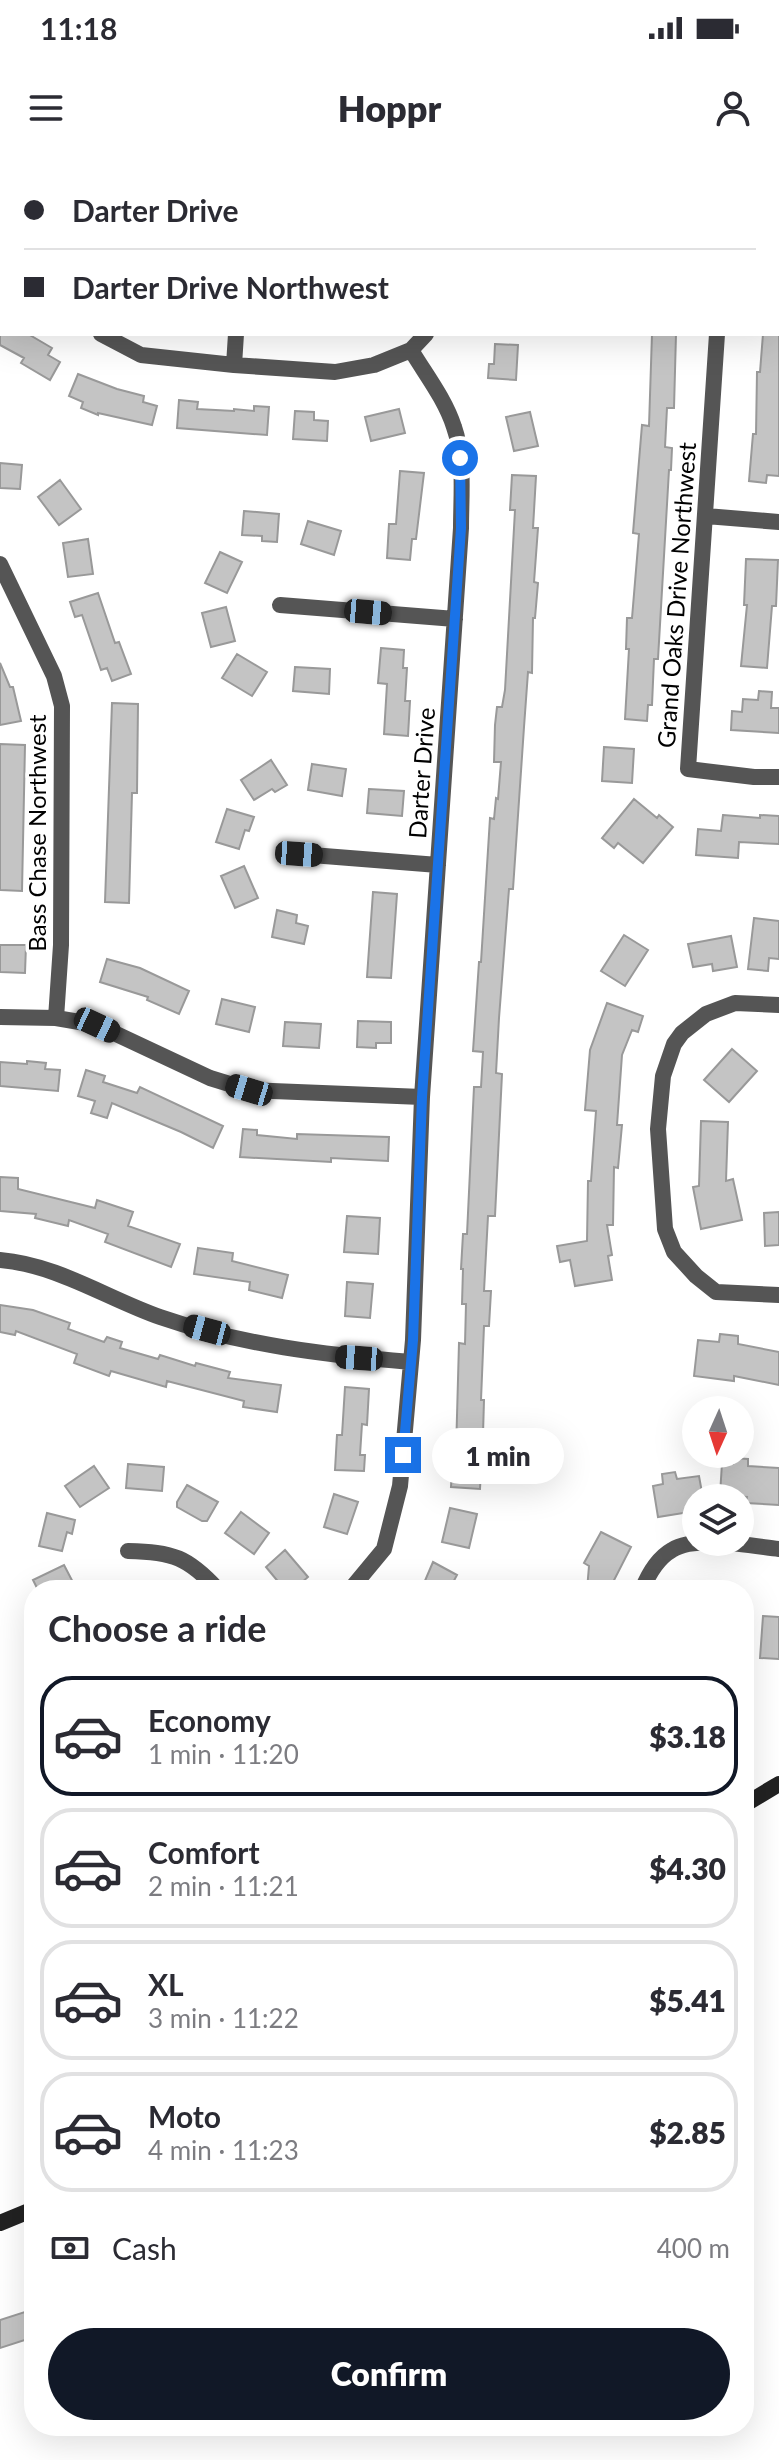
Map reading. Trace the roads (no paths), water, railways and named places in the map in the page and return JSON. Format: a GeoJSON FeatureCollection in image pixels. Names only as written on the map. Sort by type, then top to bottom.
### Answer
{"type":"FeatureCollection","features":[{"type":"Feature","properties":{"kind":"street"},"geometry":{"type":"LineString","coordinates":[[105,336],[141,355],[335,372],[374,365],[411,350],[424,336]]}},
{"type":"Feature","properties":{"kind":"street"},"geometry":{"type":"LineString","coordinates":[[234,365],[236,336]]}},
{"type":"Feature","properties":{"kind":"street","name":"Grand Oaks Drive Northwest"},"geometry":{"type":"LineString","coordinates":[[717,336],[688,769],[779,777]]}},
{"type":"Feature","properties":{"kind":"street","name":"Darter Drive"},"geometry":{"type":"LineString","coordinates":[[358,1580],[384,1549],[400,1486],[411,1362],[422,1097],[461,528],[460,458],[456,431],[448,410],[411,350]]}},
{"type":"Feature","properties":{"kind":"street"},"geometry":{"type":"LineString","coordinates":[[706,516],[779,522]]}},
{"type":"Feature","properties":{"kind":"street","name":"Bass Chase Northwest"},"geometry":{"type":"LineString","coordinates":[[0,564],[54,676],[62,706],[61,945],[56,1018]]}},
{"type":"Feature","properties":{"kind":"street"},"geometry":{"type":"LineString","coordinates":[[280,605],[455,619]]}},
{"type":"Feature","properties":{"kind":"street"},"geometry":{"type":"LineString","coordinates":[[299,854],[438,865]]}},
{"type":"Feature","properties":{"kind":"street"},"geometry":{"type":"LineString","coordinates":[[779,1005],[735,1003],[706,1014],[682,1033],[674,1044],[663,1076],[658,1129],[665,1229],[674,1252],[716,1292],[779,1295]]}},
{"type":"Feature","properties":{"kind":"street"},"geometry":{"type":"LineString","coordinates":[[0,1017],[56,1018],[97,1025],[210,1078],[249,1090],[422,1097]]}},
{"type":"Feature","properties":{"kind":"street"},"geometry":{"type":"LineString","coordinates":[[0,1260],[18,1261],[69,1277],[159,1317],[255,1342],[333,1356],[411,1362]]}},
{"type":"Feature","properties":{"kind":"street"},"geometry":{"type":"LineString","coordinates":[[646,1580],[650,1572],[672,1550],[695,1543],[779,1549]]}},
{"type":"Feature","properties":{"kind":"street"},"geometry":{"type":"LineString","coordinates":[[128,1551],[163,1552],[198,1568],[209,1580]]}},
{"type":"Feature","properties":{"kind":"street"},"geometry":{"type":"LineString","coordinates":[[754,1799],[779,1784]]}},
{"type":"Feature","properties":{"kind":"street"},"geometry":{"type":"LineString","coordinates":[[0,2223],[24,2213]]}}]}
